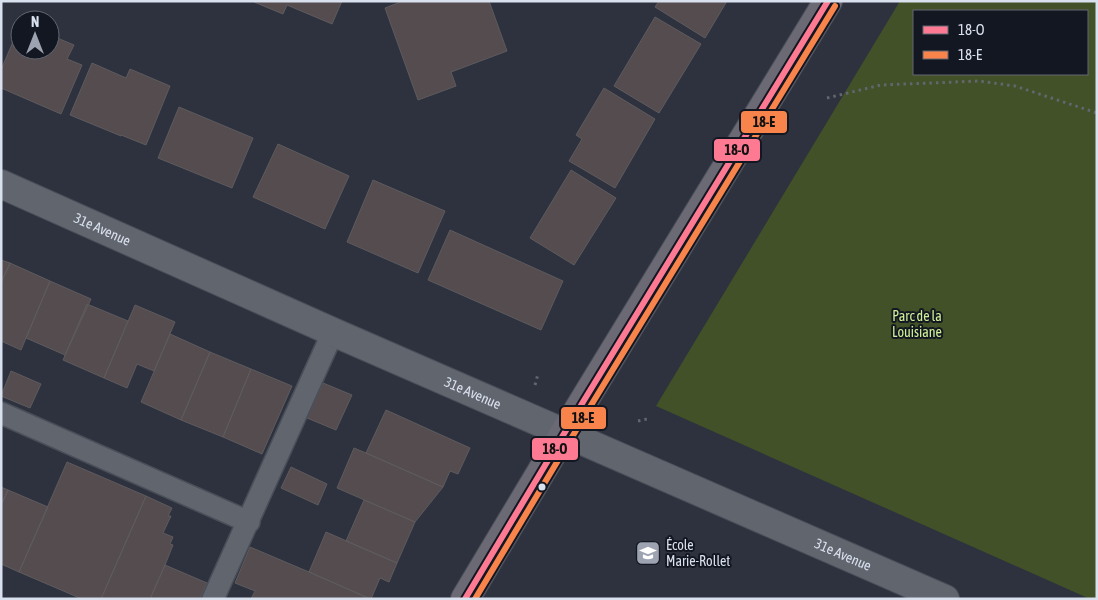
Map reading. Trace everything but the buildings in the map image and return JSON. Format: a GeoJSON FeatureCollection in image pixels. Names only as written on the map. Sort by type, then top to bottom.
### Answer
{"type":"FeatureCollection","features":[{"type":"Feature","properties":{"kind":"street"},"geometry":{"type":"LineString","coordinates":[[465,599],[828,1]]}},
{"type":"Feature","properties":{"kind":"street","name":"31e Avenue"},"geometry":{"type":"LineString","coordinates":[[1,184],[333,332],[945,599]]}},
{"type":"Feature","properties":{"kind":"lane"},"geometry":{"type":"LineString","coordinates":[[213,599],[333,332]]}},
{"type":"Feature","properties":{"kind":"lane"},"geometry":{"type":"LineString","coordinates":[[1,413],[248,522]]}},
{"type":"Feature","properties":{"kind":"path"},"geometry":{"type":"LineString","coordinates":[[827,98],[881,85],[979,81],[1015,86],[1097,113]]}},
{"type":"Feature","properties":{"kind":"path"},"geometry":{"type":"LineString","coordinates":[[535,385],[538,374]]}},
{"type":"Feature","properties":{"kind":"path"},"geometry":{"type":"LineString","coordinates":[[638,421],[647,419]]}},
{"type":"Feature","properties":{"kind":"green space","name":"Parc de la Louisiane"},"geometry":{"type":"Polygon","coordinates":[[[900,1],[1097,1],[1097,599],[1090,599],[656,406],[900,1]]]}},
{"type":"Feature","properties":{"kind":"transit line","name":"18-O"},"geometry":{"type":"LineString","coordinates":[[465,599],[828,1]]}},
{"type":"Feature","properties":{"kind":"transit line","name":"18-E"},"geometry":{"type":"LineString","coordinates":[[475,599],[835,6]]}},
{"type":"Feature","properties":{"kind":"place","name":"École Marie-Rollet"},"geometry":{"type":"Point","coordinates":[648,553]}}]}
